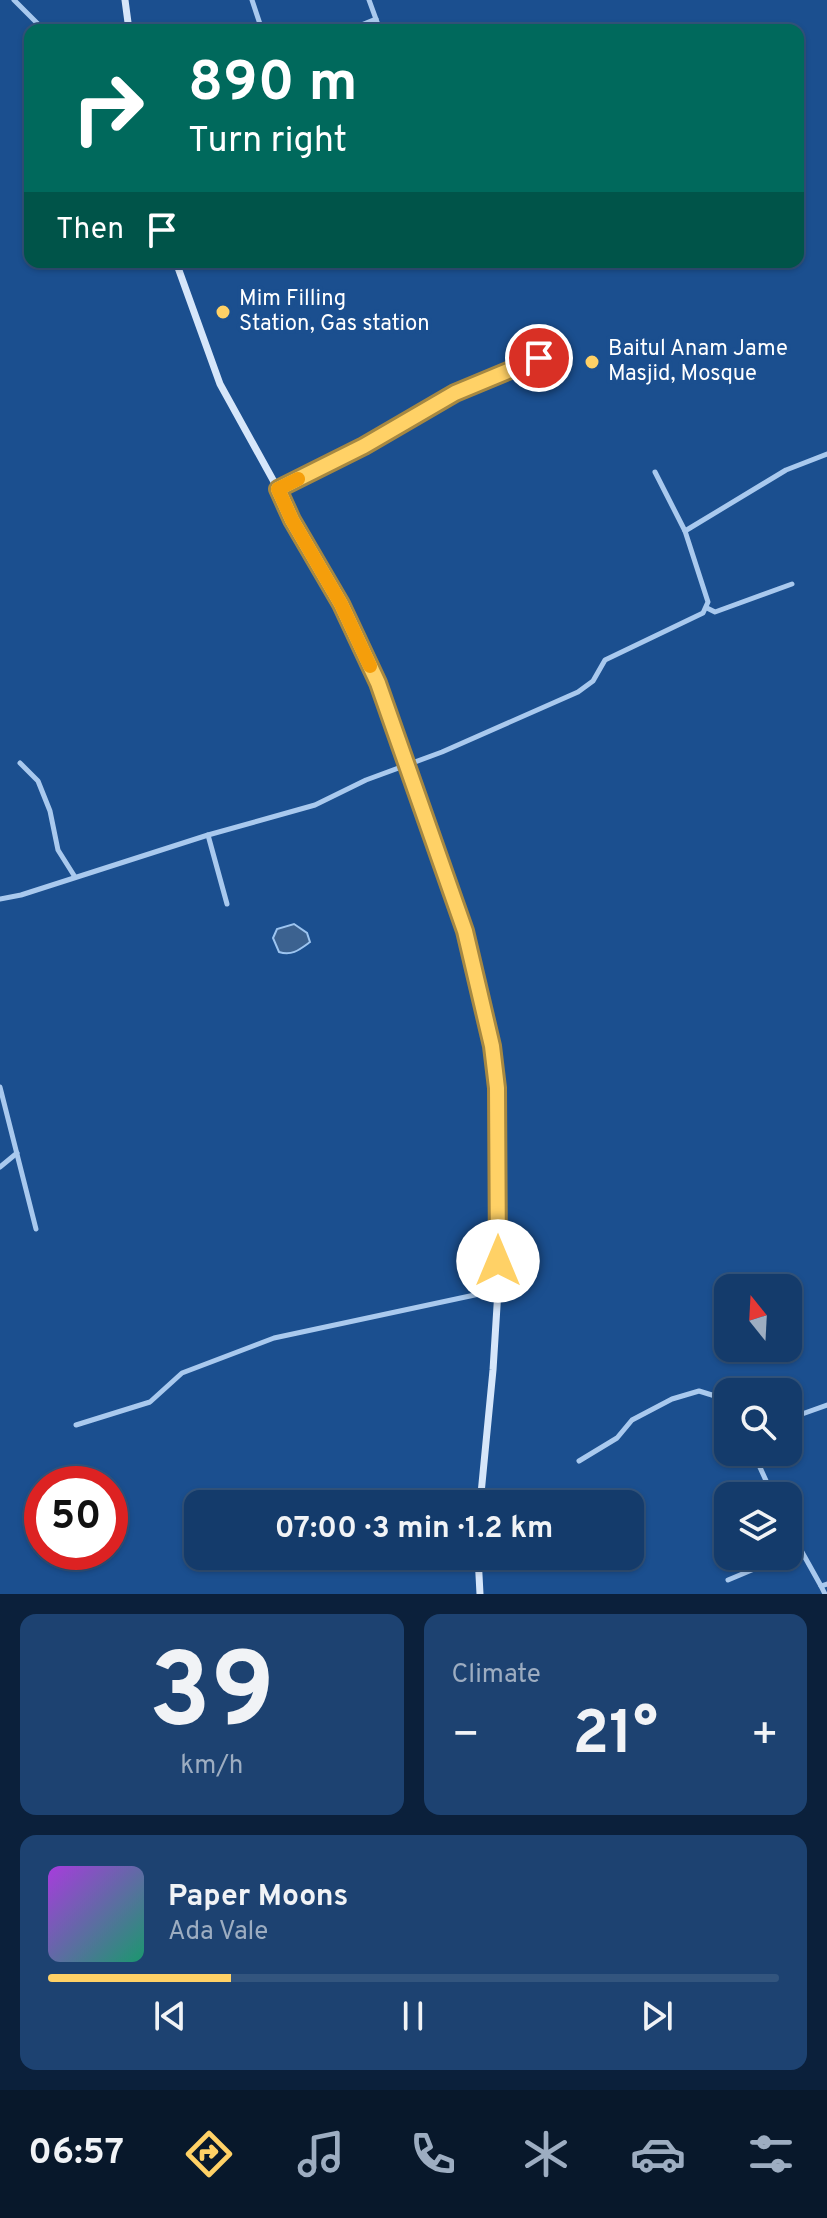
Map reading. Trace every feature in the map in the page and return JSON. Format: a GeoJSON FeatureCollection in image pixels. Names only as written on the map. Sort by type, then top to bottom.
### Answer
{"type":"FeatureCollection","features":[{"type":"Feature","properties":{"kind":"main road"},"geometry":{"type":"LineString","coordinates":[[125,0],[128,24]]}},
{"type":"Feature","properties":{"kind":"main road"},"geometry":{"type":"LineString","coordinates":[[178,268],[220,384],[292,520],[341,604],[378,683],[465,931],[492,1046],[497,1088],[498,1290],[481,1490]]}},
{"type":"Feature","properties":{"kind":"main road"},"geometry":{"type":"LineString","coordinates":[[479,1570],[480,1594]]}},
{"type":"Feature","properties":{"kind":"street"},"geometry":{"type":"LineString","coordinates":[[14,0],[38,24]]}},
{"type":"Feature","properties":{"kind":"street"},"geometry":{"type":"LineString","coordinates":[[252,0],[260,24]]}},
{"type":"Feature","properties":{"kind":"street"},"geometry":{"type":"LineString","coordinates":[[369,0],[378,24]]}},
{"type":"Feature","properties":{"kind":"street"},"geometry":{"type":"LineString","coordinates":[[364,24],[376,19]]}},
{"type":"Feature","properties":{"kind":"street"},"geometry":{"type":"LineString","coordinates":[[278,489],[364,446],[455,393],[539,358]]}},
{"type":"Feature","properties":{"kind":"street"},"geometry":{"type":"LineString","coordinates":[[685,531],[786,470],[826,457]]}},
{"type":"Feature","properties":{"kind":"street"},"geometry":{"type":"LineString","coordinates":[[0,899],[315,805],[366,780],[578,692],[593,681],[605,660],[688,621],[707,608],[708,602],[685,531],[655,472]]}},
{"type":"Feature","properties":{"kind":"street"},"geometry":{"type":"LineString","coordinates":[[707,608],[715,612],[792,584]]}},
{"type":"Feature","properties":{"kind":"street"},"geometry":{"type":"LineString","coordinates":[[20,763],[38,781],[50,811],[58,850],[75,877]]}},
{"type":"Feature","properties":{"kind":"street"},"geometry":{"type":"LineString","coordinates":[[208,835],[227,904]]}},
{"type":"Feature","properties":{"kind":"street"},"geometry":{"type":"LineString","coordinates":[[0,1087],[36,1229]]}},
{"type":"Feature","properties":{"kind":"street"},"geometry":{"type":"LineString","coordinates":[[0,1167],[17,1153]]}},
{"type":"Feature","properties":{"kind":"street"},"geometry":{"type":"LineString","coordinates":[[76,1425],[150,1402],[182,1373],[274,1338],[498,1290]]}},
{"type":"Feature","properties":{"kind":"street"},"geometry":{"type":"LineString","coordinates":[[579,1461],[617,1438],[632,1420],[672,1399],[699,1391],[714,1396]]}},
{"type":"Feature","properties":{"kind":"street"},"geometry":{"type":"LineString","coordinates":[[802,1414],[827,1405]]}},
{"type":"Feature","properties":{"kind":"street"},"geometry":{"type":"LineString","coordinates":[[802,1553],[824,1585],[825,1594]]}},
{"type":"Feature","properties":{"kind":"street"},"geometry":{"type":"LineString","coordinates":[[728,1580],[751,1570]]}},
{"type":"Feature","properties":{"kind":"water"},"geometry":{"type":"Polygon","coordinates":[[[294,924],[307,933],[310,942],[292,953],[279,952],[273,938],[277,929],[294,924]]]}},
{"type":"Feature","properties":{"kind":"slow traffic"},"geometry":{"type":"LineString","coordinates":[[298,479],[278,489],[292,520],[341,604],[370,666]]}},
{"type":"Feature","properties":{"kind":"place","name":"Mim Filling Station, Gas station"},"geometry":{"type":"Point","coordinates":[223,312]}},
{"type":"Feature","properties":{"kind":"place","name":"Baitul Anam Jame Masjid, Mosque"},"geometry":{"type":"Point","coordinates":[592,362]}},
{"type":"Feature","properties":{"kind":"route"},"geometry":{"type":"LineString","coordinates":[[498,1261],[497,1088],[492,1046],[465,931],[378,683],[341,604],[292,520],[278,489],[364,446],[455,393],[539,358]]}}]}
